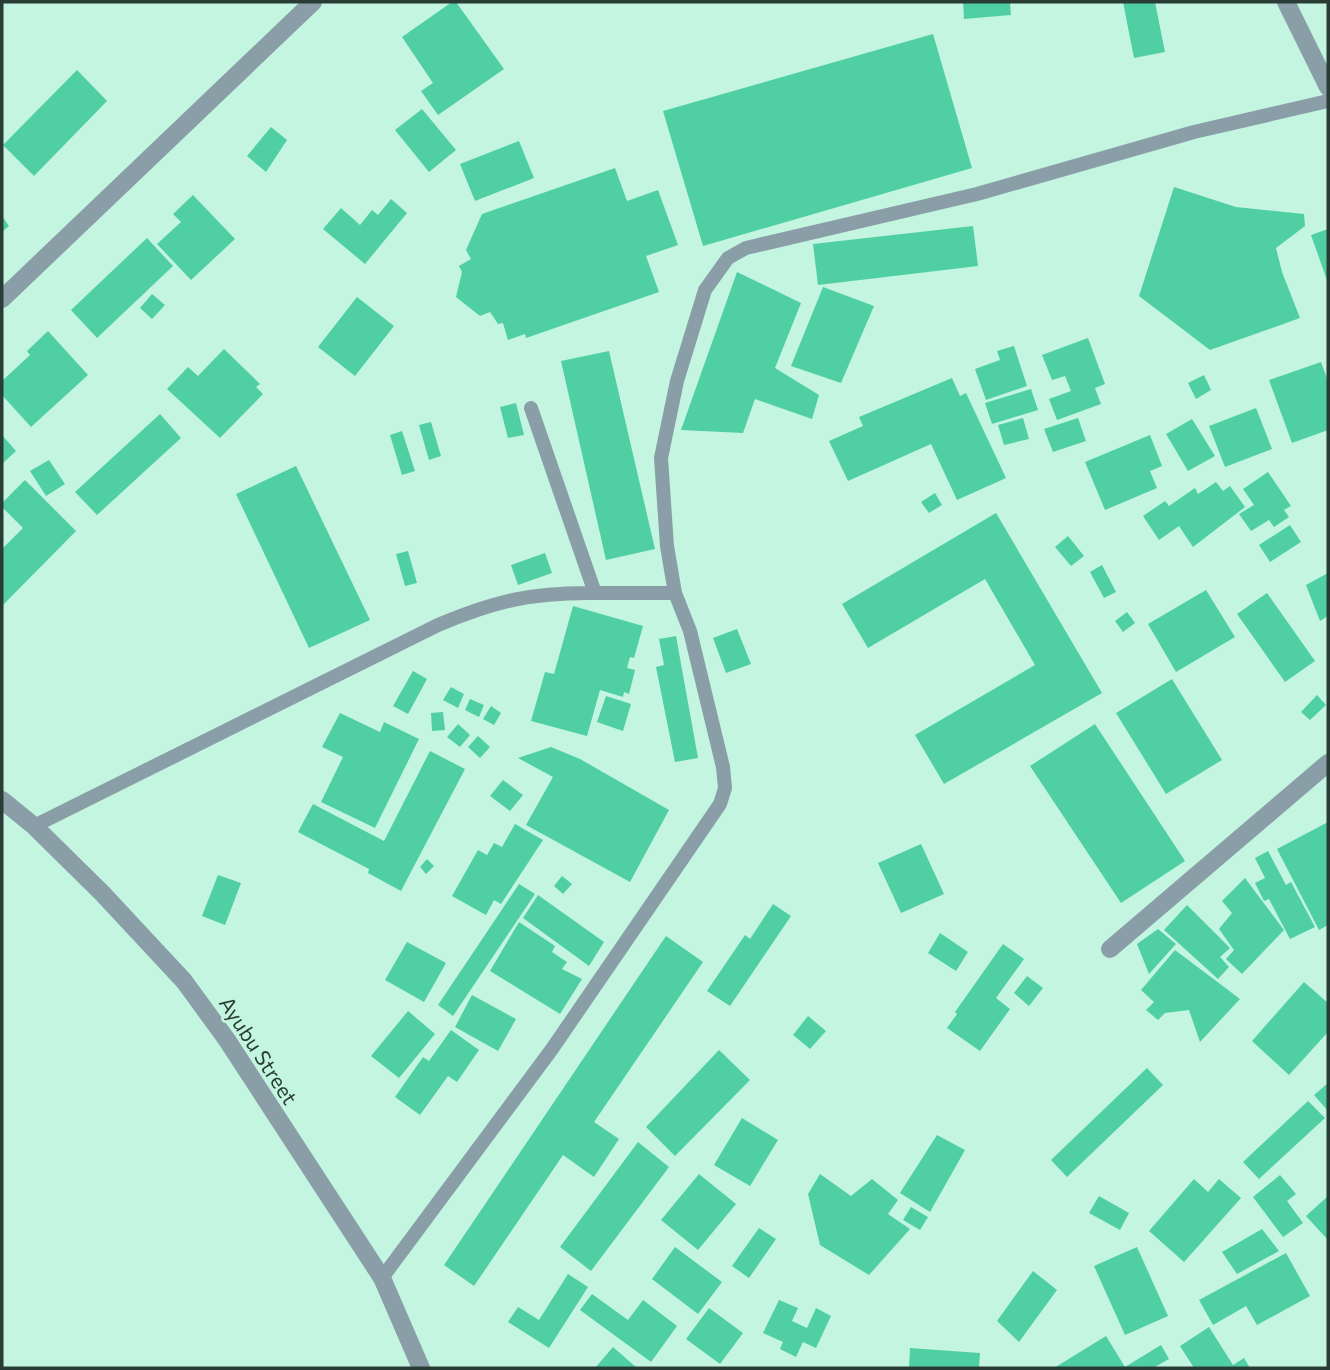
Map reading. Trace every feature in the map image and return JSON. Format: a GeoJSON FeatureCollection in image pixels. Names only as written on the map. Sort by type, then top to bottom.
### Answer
{"type":"FeatureCollection","features":[{"type":"Feature","properties":{"kind":"street"},"geometry":{"type":"LineString","coordinates":[[2,299],[313,2]]}},
{"type":"Feature","properties":{"kind":"street"},"geometry":{"type":"LineString","coordinates":[[1286,2],[1328,87]]}},
{"type":"Feature","properties":{"kind":"street"},"geometry":{"type":"LineString","coordinates":[[1110,949],[1328,763]]}},
{"type":"Feature","properties":{"kind":"street","name":"Ayubu Street"},"geometry":{"type":"LineString","coordinates":[[2,800],[34,826],[102,893],[184,981],[227,1040],[382,1278],[421,1368]]}},
{"type":"Feature","properties":{"kind":"lane"},"geometry":{"type":"LineString","coordinates":[[382,1278],[552,1049],[720,804],[725,788],[723,767],[690,631],[675,593],[667,546],[661,458],[677,381],[705,290],[728,258],[746,248],[977,194],[1194,132],[1328,101]]}},
{"type":"Feature","properties":{"kind":"lane"},"geometry":{"type":"LineString","coordinates":[[531,408],[595,593]]}},
{"type":"Feature","properties":{"kind":"lane"},"geometry":{"type":"LineString","coordinates":[[34,826],[438,625],[486,605],[548,592],[675,593]]}},
{"type":"Feature","properties":{"kind":"building"},"geometry":{"type":"Polygon","coordinates":[[[452,2],[456,2],[504,69],[438,115],[421,91],[433,83],[402,37],[452,2]]]}},
{"type":"Feature","properties":{"kind":"building"},"geometry":{"type":"Polygon","coordinates":[[[963,2],[1010,2],[1011,15],[964,19],[963,2]]]}},
{"type":"Feature","properties":{"kind":"building"},"geometry":{"type":"Polygon","coordinates":[[[1123,2],[1155,2],[1165,52],[1134,58],[1123,2]]]}},
{"type":"Feature","properties":{"kind":"building"},"geometry":{"type":"Polygon","coordinates":[[[933,34],[972,168],[703,246],[663,111],[933,34]]]}},
{"type":"Feature","properties":{"kind":"building"},"geometry":{"type":"Polygon","coordinates":[[[77,70],[107,101],[34,176],[3,145],[77,70]]]}},
{"type":"Feature","properties":{"kind":"building"},"geometry":{"type":"Polygon","coordinates":[[[422,109],[456,150],[429,172],[395,130],[422,109]]]}},
{"type":"Feature","properties":{"kind":"building"},"geometry":{"type":"Polygon","coordinates":[[[271,127],[287,140],[266,172],[247,156],[271,127]]]}},
{"type":"Feature","properties":{"kind":"building"},"geometry":{"type":"Polygon","coordinates":[[[519,141],[534,178],[475,201],[460,164],[519,141]]]}},
{"type":"Feature","properties":{"kind":"building"},"geometry":{"type":"Polygon","coordinates":[[[615,168],[627,201],[658,190],[678,245],[646,256],[659,292],[526,338],[525,334],[508,340],[503,323],[498,324],[490,312],[480,316],[456,297],[462,272],[459,266],[471,259],[466,250],[482,214],[615,168]]]}},
{"type":"Feature","properties":{"kind":"building"},"geometry":{"type":"Polygon","coordinates":[[[1174,187],[1236,207],[1304,214],[1305,226],[1276,248],[1282,272],[1300,318],[1210,350],[1139,296],[1174,187]]]}},
{"type":"Feature","properties":{"kind":"building"},"geometry":{"type":"Polygon","coordinates":[[[193,195],[235,239],[191,280],[157,244],[181,222],[173,214],[193,195]]]}},
{"type":"Feature","properties":{"kind":"building"},"geometry":{"type":"Polygon","coordinates":[[[391,199],[407,213],[365,264],[323,229],[341,208],[360,225],[372,210],[378,215],[391,199]]]}},
{"type":"Feature","properties":{"kind":"building"},"geometry":{"type":"Polygon","coordinates":[[[2,216],[9,226],[2,232],[2,216]]]}},
{"type":"Feature","properties":{"kind":"building"},"geometry":{"type":"Polygon","coordinates":[[[973,226],[978,266],[818,285],[813,244],[973,226]]]}},
{"type":"Feature","properties":{"kind":"building"},"geometry":{"type":"Polygon","coordinates":[[[1328,229],[1328,283],[1311,235],[1328,229]]]}},
{"type":"Feature","properties":{"kind":"building"},"geometry":{"type":"Polygon","coordinates":[[[147,238],[173,266],[97,338],[71,310],[147,238]]]}},
{"type":"Feature","properties":{"kind":"building"},"geometry":{"type":"Polygon","coordinates":[[[737,272],[801,303],[775,368],[819,395],[812,419],[755,399],[743,433],[681,430],[737,272]]]}},
{"type":"Feature","properties":{"kind":"building"},"geometry":{"type":"Polygon","coordinates":[[[823,287],[874,306],[841,383],[791,366],[823,287]]]}},
{"type":"Feature","properties":{"kind":"building"},"geometry":{"type":"Polygon","coordinates":[[[152,294],[165,305],[152,319],[140,308],[152,294]]]}},
{"type":"Feature","properties":{"kind":"building"},"geometry":{"type":"Polygon","coordinates":[[[357,297],[394,326],[355,376],[318,347],[357,297]]]}},
{"type":"Feature","properties":{"kind":"building"},"geometry":{"type":"Polygon","coordinates":[[[48,331],[88,375],[31,427],[2,395],[2,381],[30,355],[27,351],[48,331]]]}},
{"type":"Feature","properties":{"kind":"building"},"geometry":{"type":"Polygon","coordinates":[[[1088,338],[1105,384],[1095,388],[1101,404],[1057,420],[1049,399],[1071,391],[1065,376],[1052,380],[1042,355],[1088,338]]]}},
{"type":"Feature","properties":{"kind":"building"},"geometry":{"type":"Polygon","coordinates":[[[1014,346],[1027,386],[986,400],[975,369],[1000,360],[997,351],[1014,346]]]}},
{"type":"Feature","properties":{"kind":"building"},"geometry":{"type":"Polygon","coordinates":[[[224,349],[260,384],[256,387],[263,394],[220,438],[167,389],[188,367],[198,376],[224,349]]]}},
{"type":"Feature","properties":{"kind":"building"},"geometry":{"type":"Polygon","coordinates":[[[609,351],[655,549],[606,560],[561,361],[609,351]]]}},
{"type":"Feature","properties":{"kind":"building"},"geometry":{"type":"Polygon","coordinates":[[[1321,362],[1328,381],[1328,430],[1292,443],[1269,380],[1321,362]]]}},
{"type":"Feature","properties":{"kind":"building"},"geometry":{"type":"Polygon","coordinates":[[[1204,375],[1211,390],[1196,399],[1188,383],[1204,375]]]}},
{"type":"Feature","properties":{"kind":"building"},"geometry":{"type":"Polygon","coordinates":[[[952,378],[960,396],[966,393],[1006,478],[957,500],[931,444],[848,481],[829,441],[863,426],[859,417],[952,378]]]}},
{"type":"Feature","properties":{"kind":"building"},"geometry":{"type":"Polygon","coordinates":[[[1031,389],[1038,410],[992,424],[985,403],[1031,389]]]}},
{"type":"Feature","properties":{"kind":"building"},"geometry":{"type":"Polygon","coordinates":[[[516,403],[524,435],[508,438],[500,407],[516,403]]]}},
{"type":"Feature","properties":{"kind":"building"},"geometry":{"type":"Polygon","coordinates":[[[1256,408],[1272,449],[1225,467],[1209,426],[1256,408]]]}},
{"type":"Feature","properties":{"kind":"building"},"geometry":{"type":"Polygon","coordinates":[[[160,414],[181,438],[97,515],[75,492],[160,414]]]}},
{"type":"Feature","properties":{"kind":"building"},"geometry":{"type":"Polygon","coordinates":[[[1023,418],[1029,439],[1004,445],[998,425],[1023,418]]]}},
{"type":"Feature","properties":{"kind":"building"},"geometry":{"type":"Polygon","coordinates":[[[1078,418],[1086,441],[1053,452],[1044,429],[1078,418]]]}},
{"type":"Feature","properties":{"kind":"building"},"geometry":{"type":"Polygon","coordinates":[[[1192,419],[1215,456],[1188,471],[1166,434],[1192,419]]]}},
{"type":"Feature","properties":{"kind":"building"},"geometry":{"type":"Polygon","coordinates":[[[431,422],[441,456],[429,460],[419,425],[431,422]]]}},
{"type":"Feature","properties":{"kind":"building"},"geometry":{"type":"Polygon","coordinates":[[[402,431],[415,471],[402,475],[390,435],[402,431]]]}},
{"type":"Feature","properties":{"kind":"building"},"geometry":{"type":"Polygon","coordinates":[[[2,435],[16,451],[2,464],[2,435]]]}},
{"type":"Feature","properties":{"kind":"building"},"geometry":{"type":"Polygon","coordinates":[[[1150,435],[1162,466],[1150,471],[1157,488],[1105,510],[1085,462],[1150,435]]]}},
{"type":"Feature","properties":{"kind":"building"},"geometry":{"type":"Polygon","coordinates":[[[49,460],[65,484],[46,496],[30,471],[49,460]]]}},
{"type":"Feature","properties":{"kind":"building"},"geometry":{"type":"Polygon","coordinates":[[[296,466],[370,620],[309,648],[236,494],[296,466]]]}},
{"type":"Feature","properties":{"kind":"building"},"geometry":{"type":"Polygon","coordinates":[[[1268,472],[1291,506],[1284,510],[1289,517],[1274,527],[1269,520],[1251,531],[1239,514],[1254,505],[1243,489],[1268,472]]]}},
{"type":"Feature","properties":{"kind":"building"},"geometry":{"type":"Polygon","coordinates":[[[25,480],[76,531],[2,606],[2,549],[23,528],[2,507],[2,503],[25,480]]]}},
{"type":"Feature","properties":{"kind":"building"},"geometry":{"type":"Polygon","coordinates":[[[1216,482],[1223,491],[1230,486],[1245,507],[1193,547],[1179,526],[1159,540],[1143,516],[1165,501],[1169,506],[1195,488],[1198,494],[1216,482]]]}},
{"type":"Feature","properties":{"kind":"building"},"geometry":{"type":"Polygon","coordinates":[[[935,493],[942,505],[929,513],[921,502],[935,493]]]}},
{"type":"Feature","properties":{"kind":"building"},"geometry":{"type":"Polygon","coordinates":[[[996,513],[1102,693],[944,784],[915,735],[1035,665],[985,579],[868,648],[842,604],[996,513]]]}},
{"type":"Feature","properties":{"kind":"building"},"geometry":{"type":"Polygon","coordinates":[[[1290,525],[1301,542],[1270,562],[1259,545],[1290,525]]]}},
{"type":"Feature","properties":{"kind":"building"},"geometry":{"type":"Polygon","coordinates":[[[1068,536],[1084,556],[1071,566],[1055,547],[1068,536]]]}},
{"type":"Feature","properties":{"kind":"building"},"geometry":{"type":"Polygon","coordinates":[[[408,551],[417,583],[405,586],[396,554],[408,551]]]}},
{"type":"Feature","properties":{"kind":"building"},"geometry":{"type":"Polygon","coordinates":[[[545,553],[552,573],[518,585],[511,565],[545,553]]]}},
{"type":"Feature","properties":{"kind":"building"},"geometry":{"type":"Polygon","coordinates":[[[1102,565],[1116,592],[1104,598],[1090,572],[1102,565]]]}},
{"type":"Feature","properties":{"kind":"building"},"geometry":{"type":"Polygon","coordinates":[[[1328,573],[1328,616],[1320,621],[1306,585],[1328,573]]]}},
{"type":"Feature","properties":{"kind":"building"},"geometry":{"type":"Polygon","coordinates":[[[1206,590],[1235,637],[1176,672],[1148,624],[1206,590]]]}},
{"type":"Feature","properties":{"kind":"building"},"geometry":{"type":"Polygon","coordinates":[[[1267,593],[1315,661],[1285,682],[1237,614],[1267,593]]]}},
{"type":"Feature","properties":{"kind":"building"},"geometry":{"type":"Polygon","coordinates":[[[573,606],[643,626],[634,658],[630,657],[627,668],[635,670],[629,694],[624,692],[623,697],[600,690],[587,736],[531,721],[545,672],[554,674],[573,606]]]}},
{"type":"Feature","properties":{"kind":"building"},"geometry":{"type":"Polygon","coordinates":[[[1127,612],[1135,623],[1123,632],[1115,621],[1127,612]]]}},
{"type":"Feature","properties":{"kind":"building"},"geometry":{"type":"Polygon","coordinates":[[[737,629],[751,664],[726,673],[713,638],[737,629]]]}},
{"type":"Feature","properties":{"kind":"building"},"geometry":{"type":"Polygon","coordinates":[[[676,636],[698,758],[675,762],[656,667],[664,665],[659,639],[676,636]]]}},
{"type":"Feature","properties":{"kind":"building"},"geometry":{"type":"Polygon","coordinates":[[[413,671],[427,679],[408,714],[393,706],[413,671]]]}},
{"type":"Feature","properties":{"kind":"building"},"geometry":{"type":"Polygon","coordinates":[[[1172,679],[1222,760],[1166,794],[1116,713],[1172,679]]]}},
{"type":"Feature","properties":{"kind":"building"},"geometry":{"type":"Polygon","coordinates":[[[451,687],[464,694],[458,708],[443,700],[451,687]]]}},
{"type":"Feature","properties":{"kind":"building"},"geometry":{"type":"Polygon","coordinates":[[[1317,695],[1326,705],[1310,720],[1301,712],[1317,695]]]}},
{"type":"Feature","properties":{"kind":"building"},"geometry":{"type":"Polygon","coordinates":[[[606,696],[631,704],[623,731],[597,722],[606,696]]]}},
{"type":"Feature","properties":{"kind":"building"},"geometry":{"type":"Polygon","coordinates":[[[470,699],[484,705],[479,717],[465,710],[470,699]]]}},
{"type":"Feature","properties":{"kind":"building"},"geometry":{"type":"Polygon","coordinates":[[[491,706],[501,713],[494,725],[483,719],[491,706]]]}},
{"type":"Feature","properties":{"kind":"building"},"geometry":{"type":"Polygon","coordinates":[[[443,712],[445,730],[432,731],[431,713],[443,712]]]}},
{"type":"Feature","properties":{"kind":"building"},"geometry":{"type":"Polygon","coordinates":[[[340,713],[380,732],[384,722],[419,739],[375,828],[321,802],[343,757],[322,747],[340,713]]]}},
{"type":"Feature","properties":{"kind":"building"},"geometry":{"type":"Polygon","coordinates":[[[458,724],[470,735],[460,747],[447,737],[458,724]]]}},
{"type":"Feature","properties":{"kind":"building"},"geometry":{"type":"Polygon","coordinates":[[[1095,724],[1185,861],[1121,903],[1030,766],[1095,724]]]}},
{"type":"Feature","properties":{"kind":"building"},"geometry":{"type":"Polygon","coordinates":[[[478,736],[490,747],[480,758],[468,747],[478,736]]]}},
{"type":"Feature","properties":{"kind":"building"},"geometry":{"type":"Polygon","coordinates":[[[551,747],[580,759],[669,810],[630,882],[526,825],[553,777],[518,758],[551,747]]]}},
{"type":"Feature","properties":{"kind":"building"},"geometry":{"type":"Polygon","coordinates":[[[430,751],[465,769],[401,891],[368,873],[369,869],[298,832],[313,804],[384,841],[430,751]]]}},
{"type":"Feature","properties":{"kind":"building"},"geometry":{"type":"Polygon","coordinates":[[[503,780],[523,795],[510,811],[490,796],[503,780]]]}},
{"type":"Feature","properties":{"kind":"building"},"geometry":{"type":"Polygon","coordinates":[[[1328,822],[1328,925],[1319,930],[1277,849],[1328,822]]]}},
{"type":"Feature","properties":{"kind":"building"},"geometry":{"type":"Polygon","coordinates":[[[515,824],[543,840],[501,904],[494,900],[486,915],[452,896],[478,850],[487,855],[494,843],[502,847],[515,824]]]}},
{"type":"Feature","properties":{"kind":"building"},"geometry":{"type":"Polygon","coordinates":[[[921,844],[944,894],[901,913],[878,863],[921,844]]]}},
{"type":"Feature","properties":{"kind":"building"},"geometry":{"type":"Polygon","coordinates":[[[1268,851],[1286,885],[1291,882],[1315,927],[1290,939],[1269,899],[1264,901],[1255,883],[1265,878],[1255,858],[1268,851]]]}},
{"type":"Feature","properties":{"kind":"building"},"geometry":{"type":"Polygon","coordinates":[[[427,859],[434,866],[426,874],[420,867],[427,859]]]}},
{"type":"Feature","properties":{"kind":"building"},"geometry":{"type":"Polygon","coordinates":[[[218,875],[241,883],[225,925],[202,916],[218,875]]]}},
{"type":"Feature","properties":{"kind":"building"},"geometry":{"type":"Polygon","coordinates":[[[562,876],[572,884],[563,894],[554,886],[562,876]]]}},
{"type":"Feature","properties":{"kind":"building"},"geometry":{"type":"Polygon","coordinates":[[[1245,878],[1284,930],[1242,974],[1226,959],[1234,950],[1219,929],[1232,913],[1222,901],[1245,878]]]}},
{"type":"Feature","properties":{"kind":"building"},"geometry":{"type":"Polygon","coordinates":[[[519,884],[535,894],[453,1016],[438,1005],[519,884]]]}},
{"type":"Feature","properties":{"kind":"building"},"geometry":{"type":"Polygon","coordinates":[[[538,895],[604,942],[589,966],[523,918],[538,895]]]}},
{"type":"Feature","properties":{"kind":"building"},"geometry":{"type":"Polygon","coordinates":[[[773,904],[791,916],[730,1006],[707,991],[745,935],[750,939],[773,904]]]}},
{"type":"Feature","properties":{"kind":"building"},"geometry":{"type":"Polygon","coordinates":[[[1187,905],[1230,948],[1220,957],[1229,967],[1218,979],[1164,930],[1187,905]]]}},
{"type":"Feature","properties":{"kind":"building"},"geometry":{"type":"Polygon","coordinates":[[[519,922],[555,946],[552,952],[567,962],[562,969],[582,979],[560,1014],[490,971],[519,922]]]}},
{"type":"Feature","properties":{"kind":"building"},"geometry":{"type":"Polygon","coordinates":[[[1158,929],[1176,944],[1149,974],[1137,944],[1158,929]]]}},
{"type":"Feature","properties":{"kind":"building"},"geometry":{"type":"Polygon","coordinates":[[[940,933],[968,952],[956,971],[928,953],[940,933]]]}},
{"type":"Feature","properties":{"kind":"building"},"geometry":{"type":"Polygon","coordinates":[[[666,936],[703,962],[594,1122],[619,1139],[594,1177],[563,1155],[474,1286],[444,1265],[666,936]]]}},
{"type":"Feature","properties":{"kind":"building"},"geometry":{"type":"Polygon","coordinates":[[[407,942],[446,963],[424,1002],[385,980],[407,942]]]}},
{"type":"Feature","properties":{"kind":"building"},"geometry":{"type":"Polygon","coordinates":[[[1003,944],[1024,959],[996,998],[1010,1009],[980,1051],[947,1028],[957,1014],[955,1012],[1003,944]]]}},
{"type":"Feature","properties":{"kind":"building"},"geometry":{"type":"Polygon","coordinates":[[[1175,950],[1240,999],[1200,1042],[1189,1010],[1165,1013],[1158,1020],[1146,1010],[1154,1002],[1141,990],[1175,950]]]}},
{"type":"Feature","properties":{"kind":"building"},"geometry":{"type":"Polygon","coordinates":[[[1027,976],[1043,988],[1029,1006],[1014,993],[1027,976]]]}},
{"type":"Feature","properties":{"kind":"building"},"geometry":{"type":"Polygon","coordinates":[[[1304,982],[1328,1003],[1328,1032],[1289,1075],[1252,1041],[1304,982]]]}},
{"type":"Feature","properties":{"kind":"building"},"geometry":{"type":"Polygon","coordinates":[[[472,995],[516,1019],[498,1051],[455,1027],[472,995]]]}},
{"type":"Feature","properties":{"kind":"building"},"geometry":{"type":"Polygon","coordinates":[[[408,1011],[435,1034],[399,1078],[371,1056],[408,1011]]]}},
{"type":"Feature","properties":{"kind":"building"},"geometry":{"type":"Polygon","coordinates":[[[808,1016],[826,1031],[810,1049],[793,1035],[808,1016]]]}},
{"type":"Feature","properties":{"kind":"building"},"geometry":{"type":"Polygon","coordinates":[[[451,1030],[479,1050],[457,1082],[448,1076],[420,1115],[395,1097],[423,1057],[429,1061],[451,1030]]]}},
{"type":"Feature","properties":{"kind":"building"},"geometry":{"type":"Polygon","coordinates":[[[719,1050],[750,1080],[675,1156],[646,1127],[719,1050]]]}},
{"type":"Feature","properties":{"kind":"building"},"geometry":{"type":"Polygon","coordinates":[[[1147,1068],[1163,1085],[1067,1177],[1051,1160],[1147,1068]]]}},
{"type":"Feature","properties":{"kind":"building"},"geometry":{"type":"Polygon","coordinates":[[[1328,1083],[1328,1111],[1314,1095],[1328,1083]]]}},
{"type":"Feature","properties":{"kind":"building"},"geometry":{"type":"Polygon","coordinates":[[[1308,1101],[1325,1118],[1259,1179],[1243,1162],[1308,1101]]]}},
{"type":"Feature","properties":{"kind":"building"},"geometry":{"type":"Polygon","coordinates":[[[742,1118],[778,1140],[750,1186],[714,1165],[742,1118]]]}},
{"type":"Feature","properties":{"kind":"building"},"geometry":{"type":"Polygon","coordinates":[[[937,1135],[965,1150],[930,1212],[900,1193],[937,1135]]]}},
{"type":"Feature","properties":{"kind":"building"},"geometry":{"type":"Polygon","coordinates":[[[638,1142],[669,1167],[591,1271],[560,1247],[638,1142]]]}},
{"type":"Feature","properties":{"kind":"building"},"geometry":{"type":"Polygon","coordinates":[[[699,1174],[736,1204],[698,1250],[661,1220],[699,1174]]]}},
{"type":"Feature","properties":{"kind":"building"},"geometry":{"type":"Polygon","coordinates":[[[820,1174],[851,1196],[872,1179],[898,1200],[888,1214],[910,1229],[869,1275],[820,1245],[808,1194],[820,1174]]]}},
{"type":"Feature","properties":{"kind":"building"},"geometry":{"type":"Polygon","coordinates":[[[1280,1175],[1296,1194],[1287,1201],[1303,1223],[1283,1237],[1253,1197],[1280,1175]]]}},
{"type":"Feature","properties":{"kind":"building"},"geometry":{"type":"Polygon","coordinates":[[[1194,1179],[1208,1192],[1219,1179],[1241,1198],[1184,1262],[1149,1231],[1194,1179]]]}},
{"type":"Feature","properties":{"kind":"building"},"geometry":{"type":"Polygon","coordinates":[[[1099,1196],[1129,1213],[1120,1230],[1089,1213],[1099,1196]]]}},
{"type":"Feature","properties":{"kind":"building"},"geometry":{"type":"Polygon","coordinates":[[[1328,1196],[1328,1240],[1306,1216],[1328,1196]]]}},
{"type":"Feature","properties":{"kind":"building"},"geometry":{"type":"Polygon","coordinates":[[[911,1207],[928,1217],[920,1230],[903,1220],[911,1207]]]}},
{"type":"Feature","properties":{"kind":"building"},"geometry":{"type":"Polygon","coordinates":[[[759,1228],[776,1239],[749,1278],[732,1266],[759,1228]]]}},
{"type":"Feature","properties":{"kind":"building"},"geometry":{"type":"Polygon","coordinates":[[[1262,1229],[1279,1251],[1237,1274],[1222,1252],[1262,1229]]]}},
{"type":"Feature","properties":{"kind":"building"},"geometry":{"type":"Polygon","coordinates":[[[675,1247],[722,1282],[698,1314],[652,1279],[675,1247]]]}},
{"type":"Feature","properties":{"kind":"building"},"geometry":{"type":"Polygon","coordinates":[[[1137,1247],[1168,1316],[1125,1335],[1094,1266],[1137,1247]]]}},
{"type":"Feature","properties":{"kind":"building"},"geometry":{"type":"Polygon","coordinates":[[[1286,1253],[1310,1296],[1257,1325],[1246,1306],[1213,1325],[1199,1300],[1286,1253]]]}},
{"type":"Feature","properties":{"kind":"building"},"geometry":{"type":"Polygon","coordinates":[[[1033,1271],[1057,1290],[1019,1342],[997,1321],[1033,1271]]]}},
{"type":"Feature","properties":{"kind":"building"},"geometry":{"type":"Polygon","coordinates":[[[568,1274],[588,1287],[549,1348],[508,1322],[518,1307],[539,1320],[568,1274]]]}},
{"type":"Feature","properties":{"kind":"building"},"geometry":{"type":"Polygon","coordinates":[[[592,1294],[628,1320],[643,1300],[677,1326],[651,1362],[580,1310],[592,1294]]]}},
{"type":"Feature","properties":{"kind":"building"},"geometry":{"type":"Polygon","coordinates":[[[779,1300],[798,1308],[792,1321],[807,1328],[816,1308],[831,1316],[816,1348],[803,1342],[796,1357],[780,1349],[783,1342],[763,1333],[779,1300]]]}},
{"type":"Feature","properties":{"kind":"building"},"geometry":{"type":"Polygon","coordinates":[[[709,1308],[743,1333],[720,1364],[686,1339],[709,1308]]]}},
{"type":"Feature","properties":{"kind":"building"},"geometry":{"type":"Polygon","coordinates":[[[1209,1327],[1233,1365],[1244,1358],[1250,1368],[1194,1368],[1180,1346],[1209,1327]]]}},
{"type":"Feature","properties":{"kind":"building"},"geometry":{"type":"Polygon","coordinates":[[[1106,1336],[1125,1367],[1161,1345],[1169,1359],[1153,1368],[1054,1368],[1106,1336]]]}},
{"type":"Feature","properties":{"kind":"building"},"geometry":{"type":"Polygon","coordinates":[[[613,1347],[637,1368],[595,1368],[613,1347]]]}},
{"type":"Feature","properties":{"kind":"building"},"geometry":{"type":"Polygon","coordinates":[[[910,1348],[980,1353],[979,1368],[909,1368],[910,1348]]]}}]}
